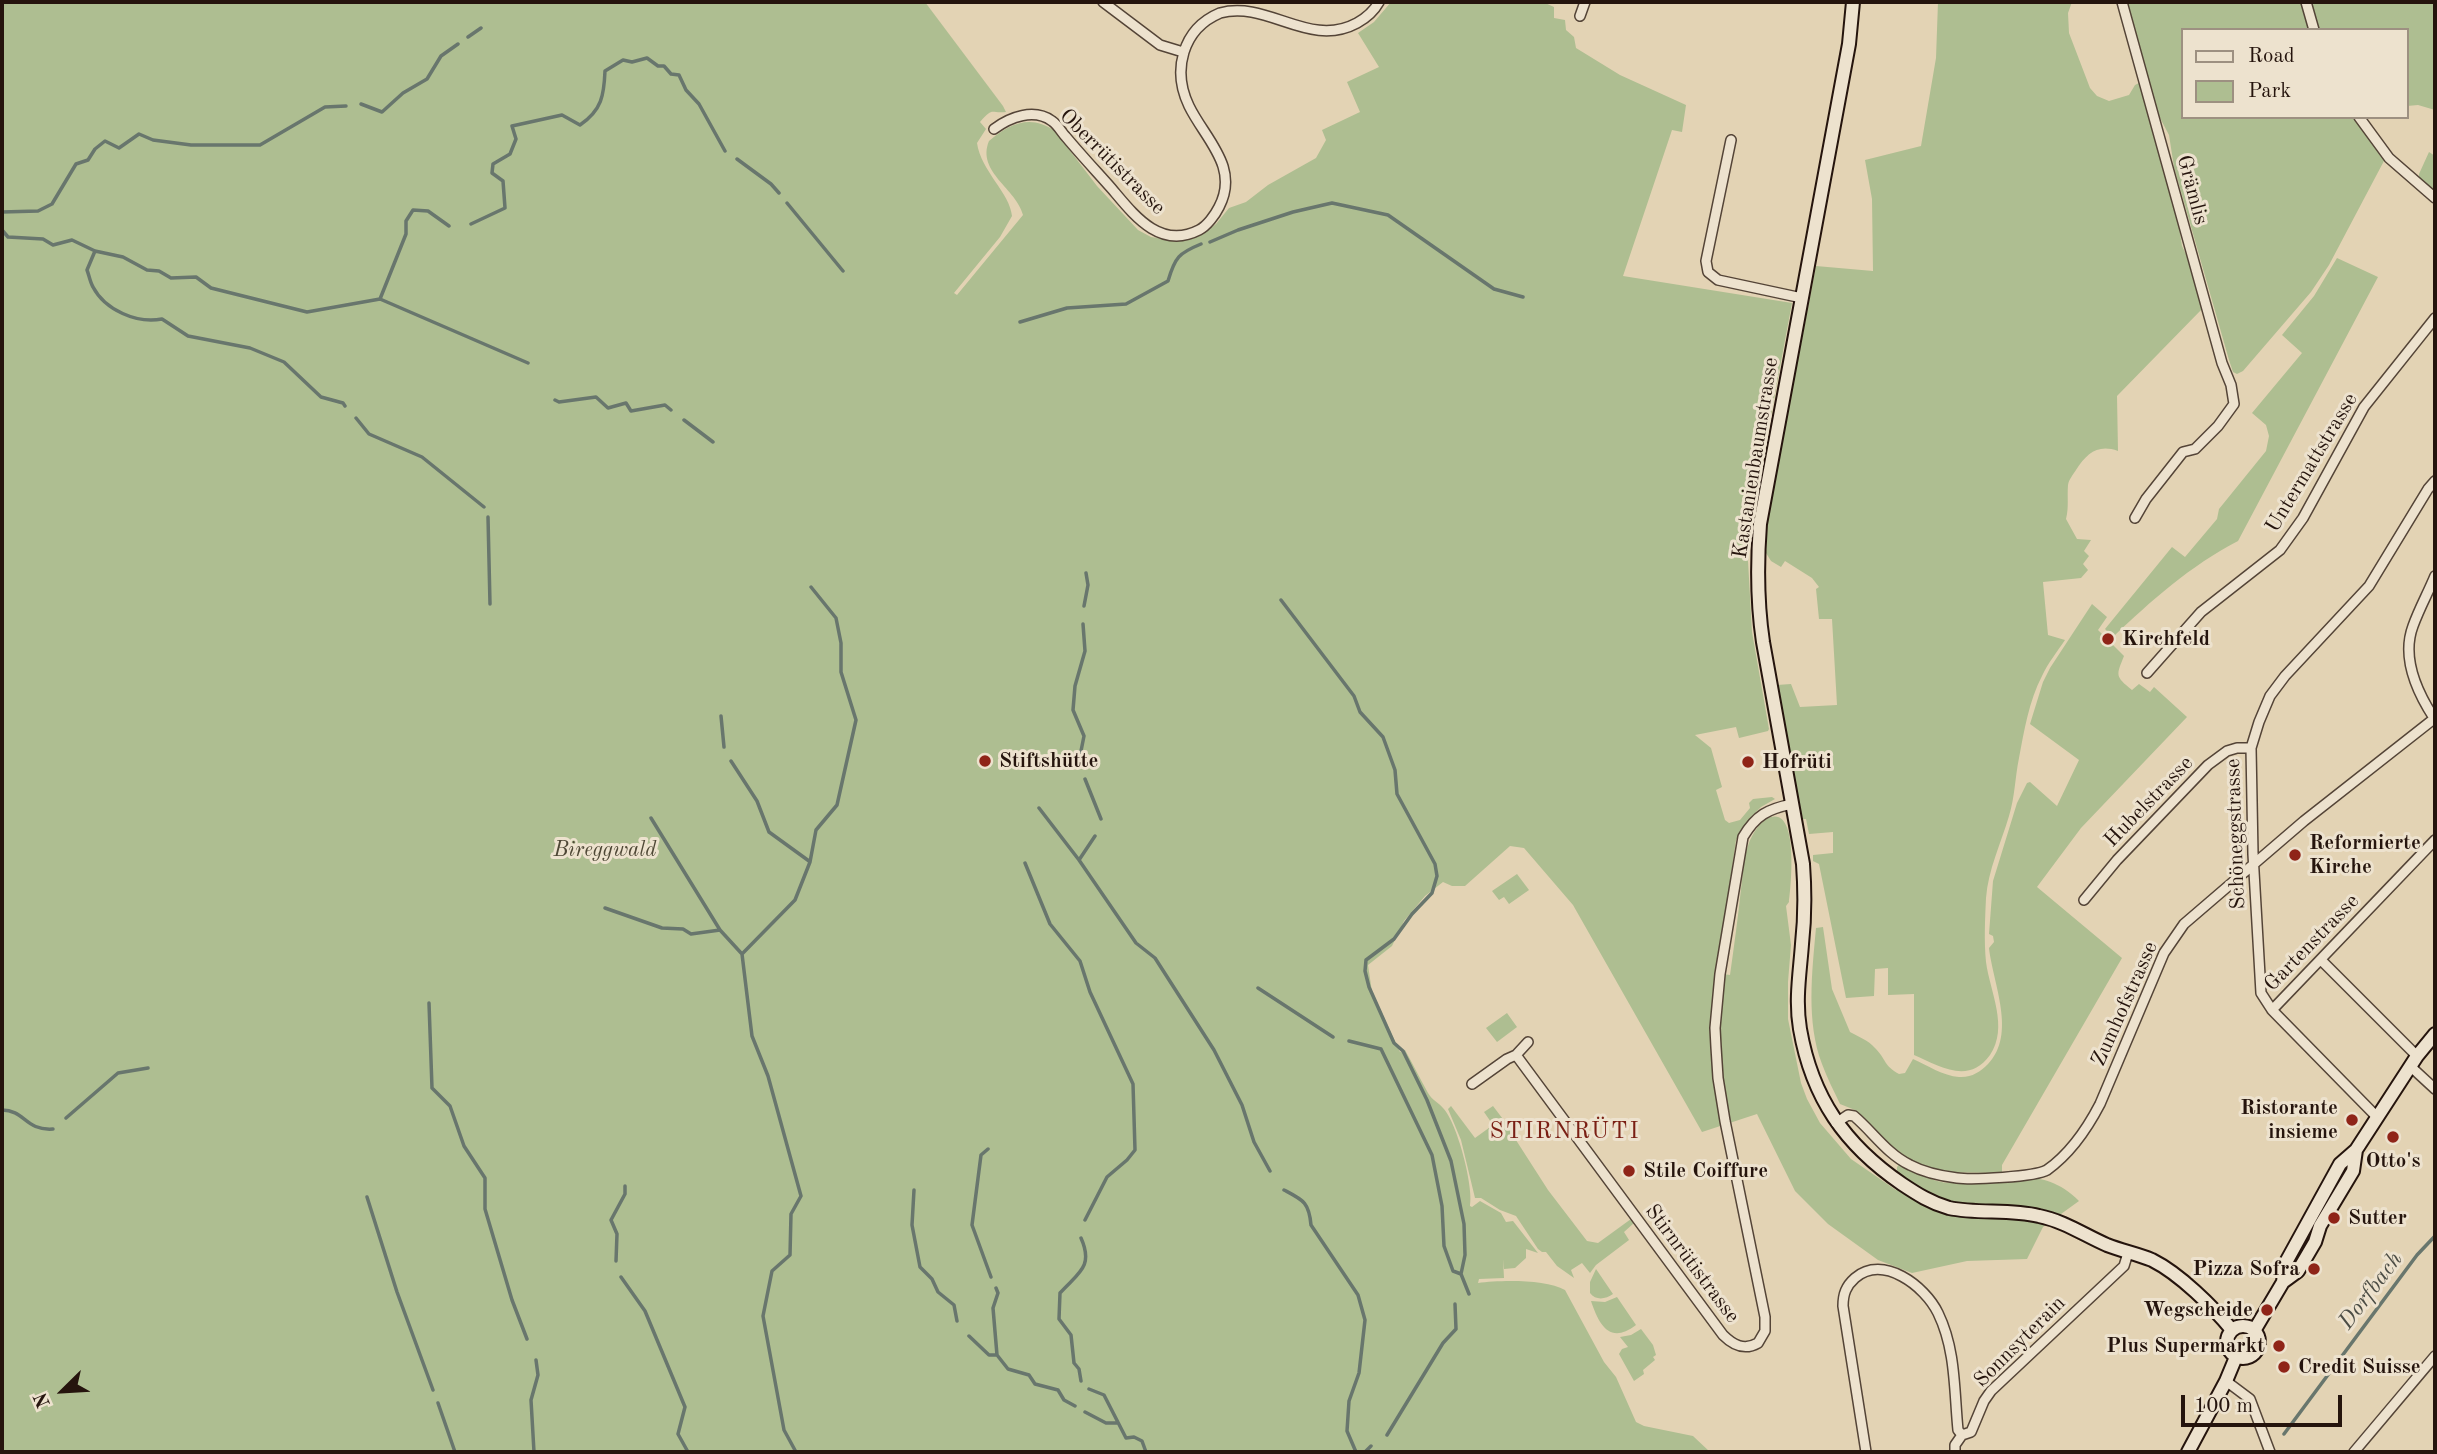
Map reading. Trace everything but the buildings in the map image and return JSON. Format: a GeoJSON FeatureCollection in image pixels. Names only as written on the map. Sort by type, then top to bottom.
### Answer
{"type":"FeatureCollection","features":[{"type":"Feature","properties":{"kind":"street"},"geometry":{"type":"LineString","coordinates":[[1103,2],[1160,45],[1182,52],[1187,42],[1209,18],[1236,5],[1256,9],[1308,29],[1328,31],[1353,25],[1367,17],[1379,2]]}},
{"type":"Feature","properties":{"kind":"street"},"geometry":{"type":"LineString","coordinates":[[1580,16],[1585,2]]}},
{"type":"Feature","properties":{"kind":"street","name":"Kastanienbaumstrasse"},"geometry":{"type":"LineString","coordinates":[[1853,2],[1849,44],[1760,524],[1757,568],[1758,607],[1763,642],[1805,887],[1798,1003],[1800,1029],[1808,1061],[1817,1088],[1836,1123],[1882,1171],[1926,1200],[1950,1208],[2039,1216],[2068,1225],[2128,1253],[2153,1261],[2194,1292],[2232,1330]]}},
{"type":"Feature","properties":{"kind":"street","name":"Grämlis"},"geometry":{"type":"LineString","coordinates":[[2122,2],[2222,363],[2231,385],[2234,404],[2218,426],[2195,449],[2183,452],[2146,499],[2135,518]]}},
{"type":"Feature","properties":{"kind":"street"},"geometry":{"type":"LineString","coordinates":[[2306,2],[2313,28]]}},
{"type":"Feature","properties":{"kind":"street","name":"Oberrütistrasse"},"geometry":{"type":"LineString","coordinates":[[994,129],[1013,117],[1025,114],[1052,121],[1140,222],[1161,233],[1175,236],[1199,230],[1216,213],[1227,181],[1215,146],[1190,107],[1183,88],[1182,52]]}},
{"type":"Feature","properties":{"kind":"street"},"geometry":{"type":"LineString","coordinates":[[2360,119],[2389,158],[2435,198]]}},
{"type":"Feature","properties":{"kind":"street"},"geometry":{"type":"LineString","coordinates":[[1731,140],[1710,235],[1706,261],[1708,272],[1718,280],[1802,298]]}},
{"type":"Feature","properties":{"kind":"street","name":"Untermattstrasse"},"geometry":{"type":"LineString","coordinates":[[2147,673],[2201,612],[2280,550],[2304,517],[2364,407],[2435,318]]}},
{"type":"Feature","properties":{"kind":"street","name":"Schöneggstrasse"},"geometry":{"type":"LineString","coordinates":[[2376,1116],[2272,1010],[2265,1002],[2259,987],[2251,748],[2270,696],[2285,676],[2369,586],[2435,481]]}},
{"type":"Feature","properties":{"kind":"street"},"geometry":{"type":"LineString","coordinates":[[2435,576],[2412,627],[2409,650],[2414,680],[2435,718]]}},
{"type":"Feature","properties":{"kind":"street","name":"Zumhofstrasse"},"geometry":{"type":"LineString","coordinates":[[1836,1123],[1848,1115],[1854,1116],[1890,1152],[1909,1165],[1933,1174],[1959,1179],[2044,1172],[2075,1143],[2088,1126],[2100,1104],[2164,953],[2179,930],[2217,894],[2304,821],[2435,718]]}},
{"type":"Feature","properties":{"kind":"street","name":"Hubelstrasse"},"geometry":{"type":"LineString","coordinates":[[2084,900],[2117,860],[2220,754],[2237,748],[2251,748]]}},
{"type":"Feature","properties":{"kind":"street","name":"Stirnrütistrasse"},"geometry":{"type":"LineString","coordinates":[[1516,1055],[1723,1335],[1741,1347],[1758,1343],[1765,1331],[1766,1317],[1725,1121],[1718,1078],[1715,1028],[1720,974],[1743,837],[1751,823],[1761,814],[1771,808],[1792,804]]}},
{"type":"Feature","properties":{"kind":"street","name":"Gartenstrasse"},"geometry":{"type":"LineString","coordinates":[[2272,1010],[2435,840]]}},
{"type":"Feature","properties":{"kind":"street"},"geometry":{"type":"LineString","coordinates":[[2320,960],[2414,1061],[2435,1089]]}},
{"type":"Feature","properties":{"kind":"street"},"geometry":{"type":"LineString","coordinates":[[2254,1331],[2283,1282],[2298,1271],[2315,1242],[2320,1226],[2353,1171],[2356,1150],[2376,1116],[2435,1034]]}},
{"type":"Feature","properties":{"kind":"street"},"geometry":{"type":"LineString","coordinates":[[1472,1084],[1516,1055],[1528,1042]]}},
{"type":"Feature","properties":{"kind":"street","name":"Sonnsyterain"},"geometry":{"type":"LineString","coordinates":[[1866,1452],[1843,1296],[1854,1278],[1873,1268],[1895,1273],[1921,1291],[1936,1310],[1953,1364],[1958,1430],[1962,1435],[1971,1432],[1991,1391],[2124,1266],[2128,1253]]}},
{"type":"Feature","properties":{"kind":"street"},"geometry":{"type":"LineString","coordinates":[[2245,1326],[2254,1331],[2258,1338],[2257,1349],[2248,1357],[2236,1357],[2230,1352],[2227,1345],[2232,1330],[2245,1326]]}},
{"type":"Feature","properties":{"kind":"street"},"geometry":{"type":"LineString","coordinates":[[2354,1452],[2435,1356]]}},
{"type":"Feature","properties":{"kind":"street"},"geometry":{"type":"LineString","coordinates":[[2188,1452],[2236,1357]]}},
{"type":"Feature","properties":{"kind":"street"},"geometry":{"type":"LineString","coordinates":[[2226,1381],[2250,1399],[2270,1452]]}},
{"type":"Feature","properties":{"kind":"street"},"geometry":{"type":"LineString","coordinates":[[1955,1452],[1958,1438],[1962,1435]]}},
{"type":"Feature","properties":{"kind":"green space","name":"Bireggwald"},"geometry":{"type":"Polygon","coordinates":[[[2,2],[925,2],[1006,112],[992,112],[984,117],[980,122],[986,129],[977,143],[984,163],[1006,199],[1012,216],[1000,237],[954,293],[957,295],[1023,215],[1013,197],[992,171],[986,152],[989,141],[1013,125],[1038,123],[1055,131],[1097,186],[1138,230],[1151,237],[1185,240],[1207,231],[1229,208],[1246,202],[1268,185],[1316,158],[1326,140],[1322,130],[1360,112],[1347,82],[1379,67],[1358,33],[1374,22],[1391,2],[1543,2],[1554,7],[1554,18],[1565,20],[1566,30],[1574,37],[1576,48],[1620,75],[1686,105],[1682,132],[1672,130],[1623,276],[1792,303],[1755,501],[1748,561],[1752,632],[1769,729],[1739,738],[1736,727],[1695,735],[1711,748],[1722,787],[1716,790],[1725,820],[1729,823],[1740,820],[1750,808],[1749,803],[1753,799],[1775,799],[1761,807],[1750,818],[1736,840],[1717,973],[1730,975],[1744,862],[1749,842],[1763,821],[1771,817],[1780,818],[1790,836],[1792,866],[1789,902],[1786,906],[1791,945],[1788,1019],[1801,1083],[1820,1123],[1851,1159],[1896,1190],[1897,1167],[1900,1163],[1924,1176],[1950,1183],[2018,1177],[2049,1181],[2079,1201],[2043,1227],[2027,1259],[1967,1261],[1912,1273],[1878,1260],[1828,1224],[1795,1191],[1757,1114],[1702,1132],[1573,905],[1524,848],[1510,846],[1465,886],[1452,886],[1443,882],[1425,896],[1404,921],[1392,946],[1368,965],[1372,992],[1400,1052],[1405,1050],[1428,1093],[1443,1108],[1454,1127],[1467,1170],[1470,1206],[1480,1201],[1501,1213],[1506,1222],[1513,1221],[1538,1253],[1526,1249],[1526,1258],[1515,1268],[1504,1269],[1503,1259],[1504,1278],[1479,1279],[1478,1283],[1535,1282],[1565,1290],[1604,1362],[1616,1377],[1636,1422],[1693,1436],[1710,1452],[2,1452],[2,2]]]}},
{"type":"Feature","properties":{"kind":"green space"},"geometry":{"type":"Polygon","coordinates":[[[1938,2],[2072,2],[2068,13],[2069,33],[2090,88],[2097,96],[2109,101],[2129,95],[2135,85],[2141,82],[2175,202],[2182,246],[2196,275],[2202,309],[2117,396],[2118,451],[2099,449],[2089,455],[2069,483],[2066,519],[2077,539],[2091,540],[2084,551],[2089,556],[2083,564],[2088,570],[2081,578],[2043,582],[2048,635],[2065,640],[2044,671],[2030,706],[2011,809],[1987,888],[1985,954],[1997,1009],[1998,1033],[1990,1055],[1982,1064],[1963,1071],[1943,1068],[1914,1055],[1914,994],[1888,995],[1888,968],[1875,969],[1874,996],[1846,998],[1819,864],[1813,861],[1813,855],[1833,853],[1833,832],[1809,834],[1806,819],[1803,819],[1777,685],[1791,684],[1800,707],[1837,705],[1832,619],[1819,619],[1816,589],[1819,587],[1812,578],[1785,561],[1781,567],[1771,561],[1766,553],[1768,516],[1816,266],[1873,271],[1872,199],[1865,160],[1921,146],[1936,58],[1938,2]]]}},
{"type":"Feature","properties":{"kind":"green space"},"geometry":{"type":"Polygon","coordinates":[[[2127,2],[2304,2],[2311,28],[2182,28],[2182,119],[2357,119],[2385,159],[2329,265],[2311,292],[2243,371],[2237,374],[2233,372],[2229,360],[2174,167],[2169,135],[2159,116],[2127,2]]]}},
{"type":"Feature","properties":{"kind":"green space"},"geometry":{"type":"Polygon","coordinates":[[[2307,2],[2435,2],[2435,110],[2418,105],[2409,106],[2409,28],[2315,28],[2307,2]]]}},
{"type":"Feature","properties":{"kind":"green space"},"geometry":{"type":"Polygon","coordinates":[[[2429,152],[2435,156],[2435,195],[2419,178],[2429,152]]]}},
{"type":"Feature","properties":{"kind":"green space"},"geometry":{"type":"Polygon","coordinates":[[[2337,258],[2378,277],[2238,541],[2172,584],[2113,637],[2105,629],[2172,547],[2185,557],[2217,519],[2219,509],[2266,451],[2269,436],[2266,425],[2252,413],[2302,353],[2282,335],[2314,296],[2337,258]]]}},
{"type":"Feature","properties":{"kind":"green space"},"geometry":{"type":"Polygon","coordinates":[[[2092,604],[2107,617],[2098,630],[2124,656],[2119,672],[2122,682],[2132,690],[2139,684],[2150,692],[2154,687],[2187,717],[2081,828],[2037,887],[2122,958],[2002,1165],[2002,1173],[1939,1172],[1918,1165],[1884,1141],[1855,1110],[1840,1104],[1822,1064],[1814,1031],[1812,997],[1816,928],[1823,927],[1832,989],[1850,1032],[1872,1045],[1894,1071],[1905,1073],[1913,1059],[1947,1075],[1967,1077],[1988,1064],[1997,1052],[2002,1024],[1989,948],[1994,942],[1993,936],[1989,934],[1993,881],[2017,803],[2027,783],[2030,782],[2057,806],[2079,760],[2030,724],[2050,668],[2092,604]]]}},
{"type":"Feature","properties":{"kind":"green space"},"geometry":{"type":"Polygon","coordinates":[[[1517,874],[1529,890],[1509,904],[1504,897],[1499,900],[1492,891],[1517,874]]]}},
{"type":"Feature","properties":{"kind":"green space"},"geometry":{"type":"Polygon","coordinates":[[[1507,1013],[1517,1027],[1497,1042],[1486,1028],[1507,1013]]]}},
{"type":"Feature","properties":{"kind":"green space"},"geometry":{"type":"Polygon","coordinates":[[[1451,1106],[1475,1138],[1493,1125],[1484,1112],[1493,1106],[1515,1135],[1548,1190],[1587,1241],[1598,1243],[1631,1219],[1634,1223],[1624,1232],[1629,1240],[1596,1265],[1590,1273],[1582,1263],[1571,1270],[1574,1278],[1557,1266],[1546,1252],[1538,1249],[1516,1216],[1481,1198],[1475,1198],[1461,1140],[1448,1109],[1451,1106]]]}},
{"type":"Feature","properties":{"kind":"green space"},"geometry":{"type":"Polygon","coordinates":[[[1596,1269],[1613,1294],[1610,1296],[1598,1298],[1590,1293],[1590,1282],[1596,1269]]]}},
{"type":"Feature","properties":{"kind":"green space"},"geometry":{"type":"Polygon","coordinates":[[[1617,1297],[1636,1325],[1627,1331],[1612,1333],[1598,1318],[1591,1301],[1605,1302],[1617,1297]]]}},
{"type":"Feature","properties":{"kind":"green space"},"geometry":{"type":"Polygon","coordinates":[[[1641,1329],[1653,1345],[1656,1355],[1653,1357],[1655,1360],[1643,1370],[1644,1374],[1634,1381],[1619,1354],[1622,1349],[1628,1347],[1620,1337],[1641,1329]]]}},
{"type":"Feature","properties":{"kind":"waterway"},"geometry":{"type":"LineString","coordinates":[[468,37],[481,28]]}},
{"type":"Feature","properties":{"kind":"waterway"},"geometry":{"type":"LineString","coordinates":[[361,104],[382,112],[403,93],[427,79],[441,56],[458,44]]}},
{"type":"Feature","properties":{"kind":"waterway"},"geometry":{"type":"LineString","coordinates":[[471,224],[505,208],[503,181],[492,173],[493,164],[510,154],[516,139],[512,126],[562,115],[580,125],[597,108],[604,87],[605,71],[623,60],[632,62],[647,58],[658,66],[664,66],[671,74],[679,75],[725,151]]}},
{"type":"Feature","properties":{"kind":"waterway"},"geometry":{"type":"LineString","coordinates":[[2,212],[38,211],[52,204],[76,164],[88,160],[95,149],[105,141],[119,148],[139,134],[153,140],[191,145],[260,145],[325,107],[346,106]]}},
{"type":"Feature","properties":{"kind":"waterway"},"geometry":{"type":"LineString","coordinates":[[737,159],[779,193]]}},
{"type":"Feature","properties":{"kind":"waterway"},"geometry":{"type":"LineString","coordinates":[[787,203],[843,271]]}},
{"type":"Feature","properties":{"kind":"waterway"},"geometry":{"type":"LineString","coordinates":[[1210,242],[1293,212],[1332,203],[1388,215],[1494,289],[1523,297]]}},
{"type":"Feature","properties":{"kind":"waterway"},"geometry":{"type":"LineString","coordinates":[[380,299],[406,234],[406,221],[413,210],[428,211],[449,226]]}},
{"type":"Feature","properties":{"kind":"waterway"},"geometry":{"type":"LineString","coordinates":[[2,230],[8,237],[43,239],[53,245],[72,240],[95,251],[123,257],[147,270],[159,271],[171,278],[196,277],[211,288],[307,312],[380,299],[528,363]]}},
{"type":"Feature","properties":{"kind":"waterway"},"geometry":{"type":"LineString","coordinates":[[1020,322],[1067,308],[1126,304],[1168,281],[1179,257],[1201,244]]}},
{"type":"Feature","properties":{"kind":"waterway"},"geometry":{"type":"LineString","coordinates":[[95,251],[87,270],[90,281],[98,295],[114,309],[132,317],[162,319],[188,336],[250,348],[284,362],[321,397],[343,403],[345,406]]}},
{"type":"Feature","properties":{"kind":"waterway"},"geometry":{"type":"LineString","coordinates":[[555,400],[559,402],[596,397],[608,408],[626,403],[631,411],[665,405],[671,410]]}},
{"type":"Feature","properties":{"kind":"waterway"},"geometry":{"type":"LineString","coordinates":[[356,418],[369,434],[422,457],[484,507]]}},
{"type":"Feature","properties":{"kind":"waterway"},"geometry":{"type":"LineString","coordinates":[[684,420],[713,442]]}},
{"type":"Feature","properties":{"kind":"waterway"},"geometry":{"type":"LineString","coordinates":[[488,517],[490,604]]}},
{"type":"Feature","properties":{"kind":"waterway"},"geometry":{"type":"LineString","coordinates":[[1084,606],[1088,585],[1086,573]]}},
{"type":"Feature","properties":{"kind":"waterway"},"geometry":{"type":"LineString","coordinates":[[796,1452],[784,1430],[763,1316],[772,1271],[790,1255],[791,1214],[801,1196],[768,1076],[752,1036],[742,954],[795,900],[810,862],[816,830],[837,805],[856,720],[841,672],[841,643],[836,618],[811,587]]}},
{"type":"Feature","properties":{"kind":"waterway"},"geometry":{"type":"LineString","coordinates":[[1281,600],[1354,696],[1360,712],[1383,737],[1395,770],[1397,794],[1435,864],[1437,876],[1432,893],[1394,939],[1366,960],[1365,971],[1369,987],[1394,1043],[1403,1051],[1427,1100],[1451,1161],[1464,1224],[1465,1255],[1461,1274],[1469,1294]]}},
{"type":"Feature","properties":{"kind":"waterway"},"geometry":{"type":"LineString","coordinates":[[1079,761],[1084,736],[1073,710],[1075,686],[1085,651],[1083,624]]}},
{"type":"Feature","properties":{"kind":"waterway"},"geometry":{"type":"LineString","coordinates":[[721,716],[724,747]]}},
{"type":"Feature","properties":{"kind":"waterway"},"geometry":{"type":"LineString","coordinates":[[731,761],[757,801],[769,832],[809,861]]}},
{"type":"Feature","properties":{"kind":"waterway"},"geometry":{"type":"LineString","coordinates":[[1085,779],[1101,819]]}},
{"type":"Feature","properties":{"kind":"waterway"},"geometry":{"type":"LineString","coordinates":[[1039,808],[1079,860],[1136,943],[1155,958],[1214,1050],[1242,1105],[1254,1142],[1270,1171]]}},
{"type":"Feature","properties":{"kind":"waterway"},"geometry":{"type":"LineString","coordinates":[[651,818],[720,930],[742,954]]}},
{"type":"Feature","properties":{"kind":"waterway"},"geometry":{"type":"LineString","coordinates":[[1079,860],[1095,836]]}},
{"type":"Feature","properties":{"kind":"waterway"},"geometry":{"type":"LineString","coordinates":[[1025,863],[1050,924],[1080,961],[1090,992],[1133,1084],[1135,1150],[1107,1177],[1085,1220]]}},
{"type":"Feature","properties":{"kind":"waterway"},"geometry":{"type":"LineString","coordinates":[[605,908],[662,928],[683,929],[691,934],[720,930]]}},
{"type":"Feature","properties":{"kind":"waterway"},"geometry":{"type":"LineString","coordinates":[[1258,988],[1333,1037]]}},
{"type":"Feature","properties":{"kind":"waterway"},"geometry":{"type":"LineString","coordinates":[[429,1003],[432,1088],[450,1106],[464,1146],[485,1178],[485,1209],[512,1300],[527,1339]]}},
{"type":"Feature","properties":{"kind":"waterway"},"geometry":{"type":"LineString","coordinates":[[1349,1041],[1381,1049],[1432,1155],[1442,1206],[1444,1246],[1453,1271],[1461,1274]]}},
{"type":"Feature","properties":{"kind":"waterway"},"geometry":{"type":"LineString","coordinates":[[66,1118],[118,1073],[148,1068]]}},
{"type":"Feature","properties":{"kind":"waterway"},"geometry":{"type":"LineString","coordinates":[[2,1110],[16,1113],[36,1127],[53,1129]]}},
{"type":"Feature","properties":{"kind":"waterway"},"geometry":{"type":"LineString","coordinates":[[988,1149],[981,1155],[972,1225],[991,1277]]}},
{"type":"Feature","properties":{"kind":"waterway"},"geometry":{"type":"LineString","coordinates":[[616,1261],[617,1234],[611,1220],[625,1194],[625,1186]]}},
{"type":"Feature","properties":{"kind":"waterway"},"geometry":{"type":"LineString","coordinates":[[914,1190],[912,1225],[920,1267],[932,1279],[938,1292],[954,1305],[957,1321]]}},
{"type":"Feature","properties":{"kind":"waterway"},"geometry":{"type":"LineString","coordinates":[[1284,1190],[1307,1206],[1311,1225],[1358,1295],[1365,1320],[1359,1373],[1349,1401],[1347,1431],[1356,1452]]}},
{"type":"Feature","properties":{"kind":"waterway"},"geometry":{"type":"LineString","coordinates":[[367,1197],[397,1292],[433,1390]]}},
{"type":"Feature","properties":{"kind":"waterway","name":"Dorfbach"},"geometry":{"type":"LineString","coordinates":[[2284,1434],[2417,1255],[2435,1236]]}},
{"type":"Feature","properties":{"kind":"waterway"},"geometry":{"type":"LineString","coordinates":[[1081,1238],[1085,1248],[1085,1263],[1060,1293],[1059,1319],[1071,1335],[1074,1363],[1079,1369],[1081,1381]]}},
{"type":"Feature","properties":{"kind":"waterway"},"geometry":{"type":"LineString","coordinates":[[621,1277],[645,1311],[685,1407],[678,1434],[688,1452]]}},
{"type":"Feature","properties":{"kind":"waterway"},"geometry":{"type":"LineString","coordinates":[[996,1288],[998,1293],[993,1308],[997,1355]]}},
{"type":"Feature","properties":{"kind":"waterway"},"geometry":{"type":"LineString","coordinates":[[1387,1435],[1443,1343],[1456,1329],[1455,1304]]}},
{"type":"Feature","properties":{"kind":"waterway"},"geometry":{"type":"LineString","coordinates":[[969,1336],[989,1355],[997,1355],[1008,1369],[1029,1375],[1035,1384],[1058,1390],[1064,1400],[1075,1406]]}},
{"type":"Feature","properties":{"kind":"waterway"},"geometry":{"type":"LineString","coordinates":[[534,1452],[531,1400],[538,1375],[536,1360]]}},
{"type":"Feature","properties":{"kind":"waterway"},"geometry":{"type":"LineString","coordinates":[[1089,1389],[1104,1395],[1126,1438],[1134,1437],[1142,1441],[1146,1452]]}},
{"type":"Feature","properties":{"kind":"waterway"},"geometry":{"type":"LineString","coordinates":[[438,1403],[455,1452]]}},
{"type":"Feature","properties":{"kind":"waterway"},"geometry":{"type":"LineString","coordinates":[[1085,1412],[1106,1423],[1117,1423]]}},
{"type":"Feature","properties":{"kind":"waterway"},"geometry":{"type":"LineString","coordinates":[[1365,1452],[1371,1446]]}},
{"type":"Feature","properties":{"kind":"place","name":"Kirchfeld"},"geometry":{"type":"Point","coordinates":[2108,639]}},
{"type":"Feature","properties":{"kind":"place","name":"Stiftshütte"},"geometry":{"type":"Point","coordinates":[985,761]}},
{"type":"Feature","properties":{"kind":"place","name":"Hofrüti"},"geometry":{"type":"Point","coordinates":[1748,762]}},
{"type":"Feature","properties":{"kind":"place","name":"Reformierte Kirche"},"geometry":{"type":"Point","coordinates":[2295,855]}},
{"type":"Feature","properties":{"kind":"place","name":"Ristorante insieme"},"geometry":{"type":"Point","coordinates":[2352,1120]}},
{"type":"Feature","properties":{"kind":"place","name":"Otto's"},"geometry":{"type":"Point","coordinates":[2393,1137]}},
{"type":"Feature","properties":{"kind":"place","name":"Stile Coiffure"},"geometry":{"type":"Point","coordinates":[1629,1171]}},
{"type":"Feature","properties":{"kind":"place","name":"Sutter"},"geometry":{"type":"Point","coordinates":[2334,1218]}},
{"type":"Feature","properties":{"kind":"place","name":"Pizza Sofra"},"geometry":{"type":"Point","coordinates":[2314,1269]}},
{"type":"Feature","properties":{"kind":"place","name":"Wegscheide"},"geometry":{"type":"Point","coordinates":[2267,1310]}},
{"type":"Feature","properties":{"kind":"place","name":"Plus Supermarkt"},"geometry":{"type":"Point","coordinates":[2279,1346]}},
{"type":"Feature","properties":{"kind":"place","name":"Credit Suisse"},"geometry":{"type":"Point","coordinates":[2284,1367]}},
{"type":"Feature","properties":{"kind":"district","name":"STIRNRÜTI"},"geometry":{"type":"Point","coordinates":[1565,1132]}}]}
